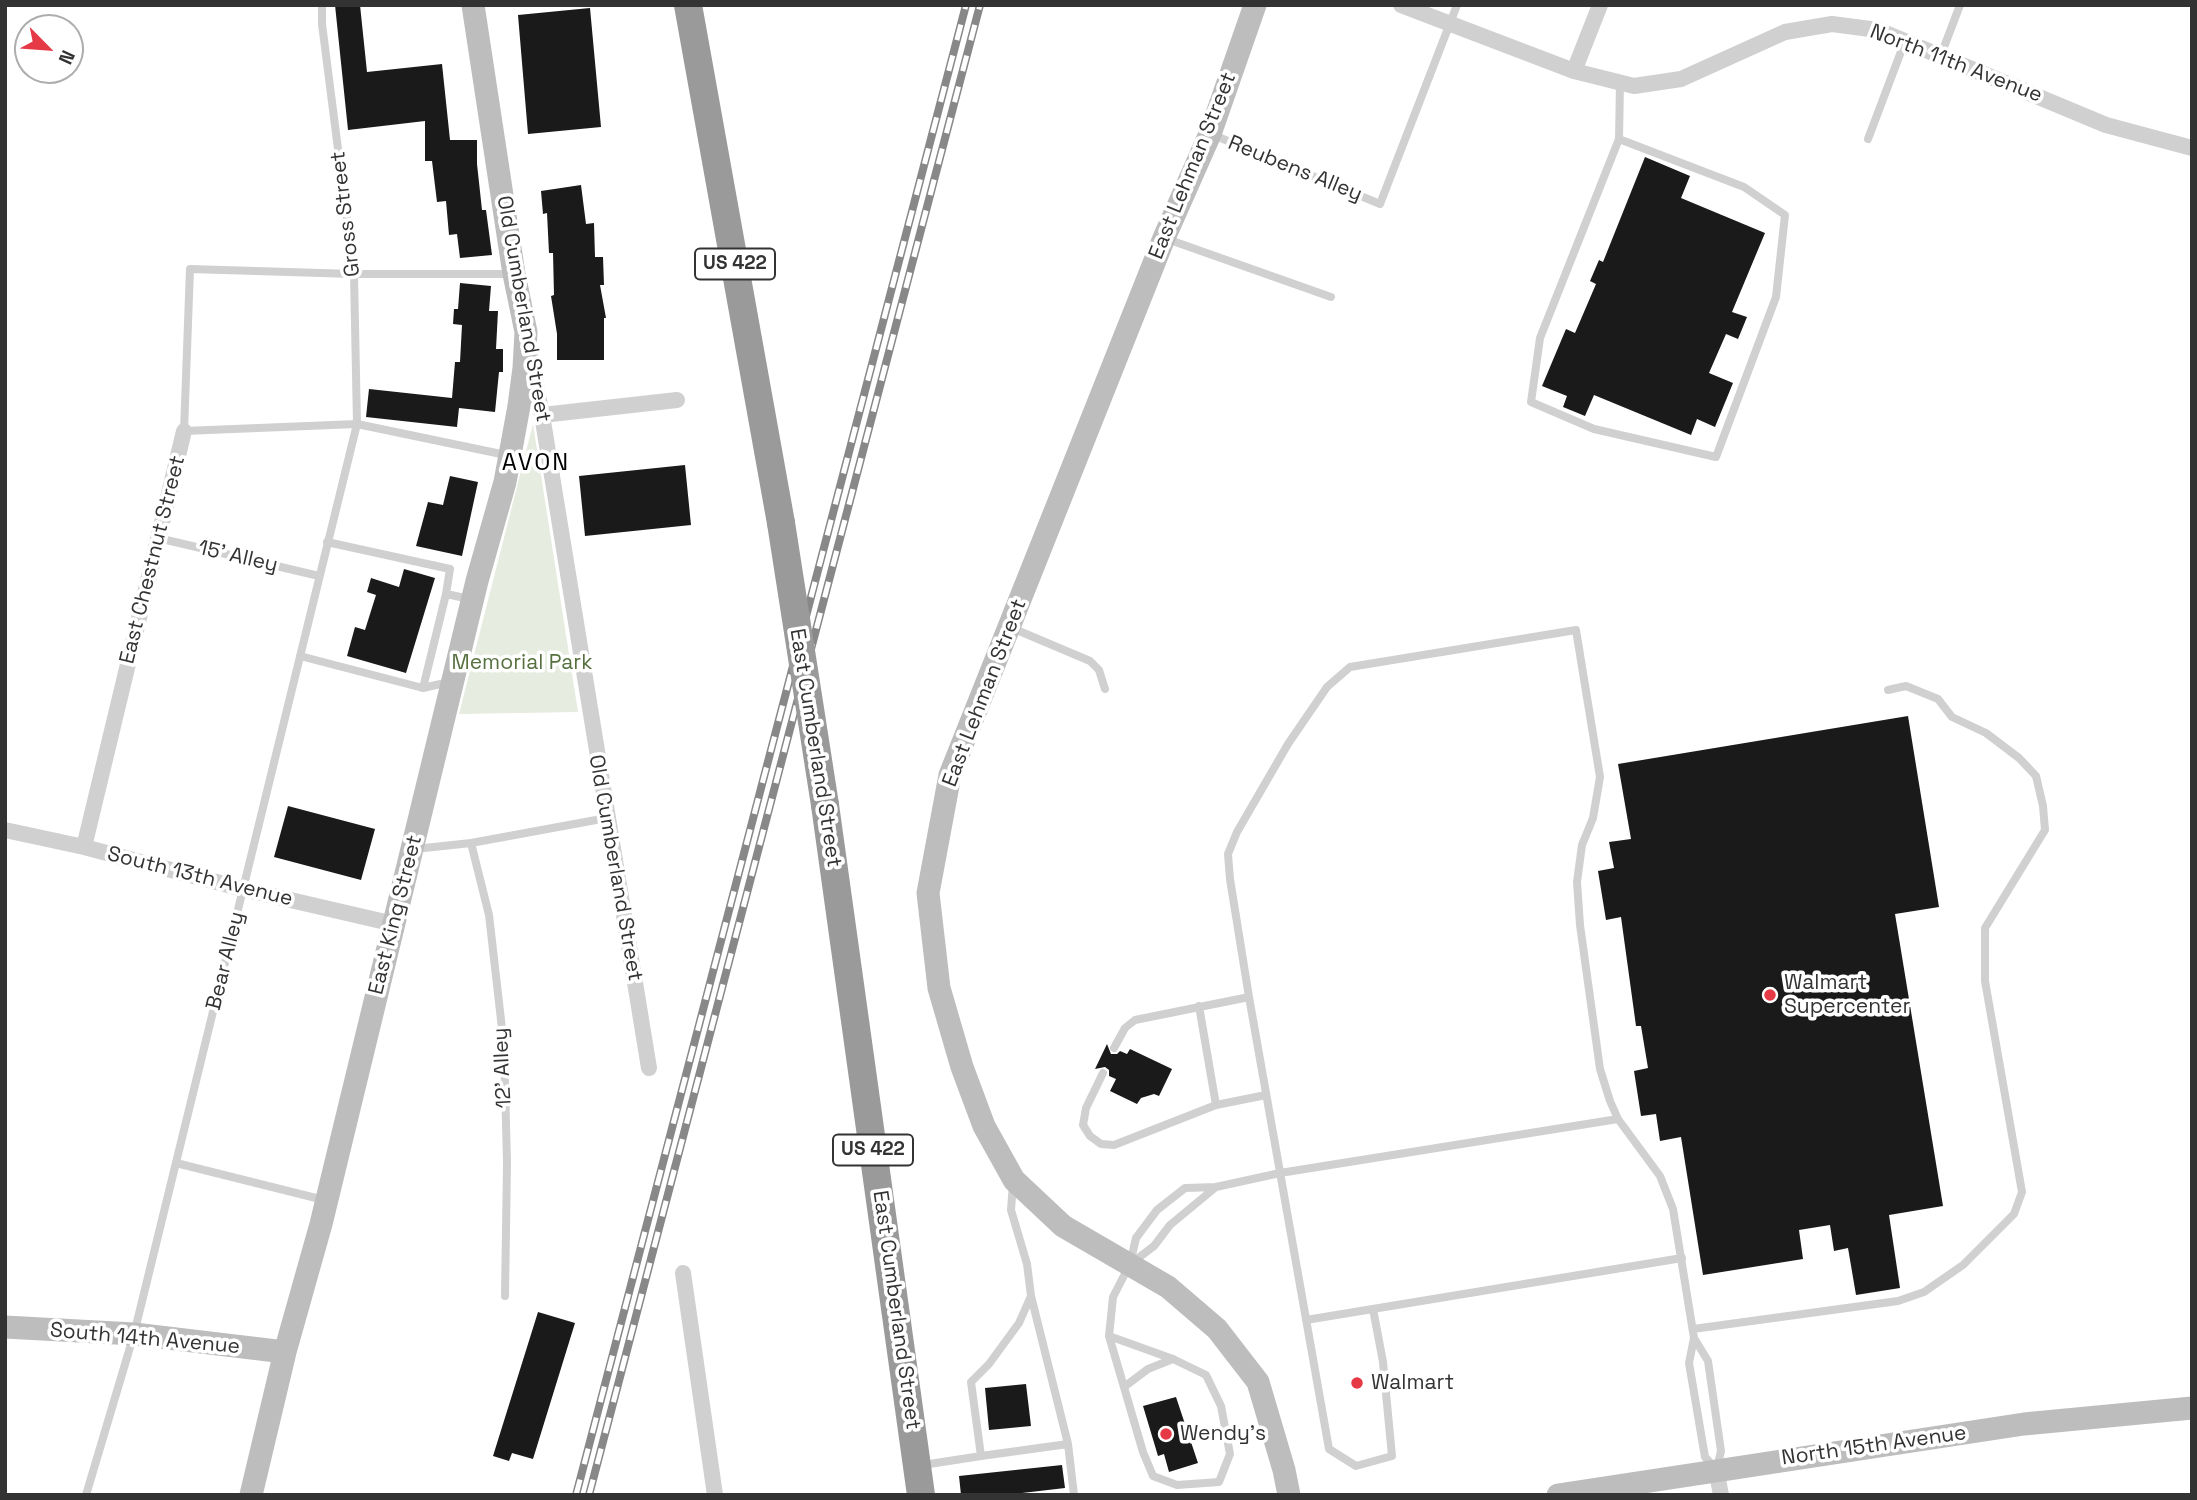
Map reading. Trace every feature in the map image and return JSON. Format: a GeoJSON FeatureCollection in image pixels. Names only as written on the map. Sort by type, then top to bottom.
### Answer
{"type":"FeatureCollection","features":[{"type":"Feature","properties":{"kind":"highway","name":"East Cumberland Street"},"geometry":{"type":"LineString","coordinates":[[688,5],[781,523],[825,805],[921,1495]]}},
{"type":"Feature","properties":{"kind":"street","name":"Old Cumberland Street"},"geometry":{"type":"LineString","coordinates":[[473,5],[514,274],[542,415],[649,1068]]}},
{"type":"Feature","properties":{"kind":"street","name":"East Lehman Street"},"geometry":{"type":"LineString","coordinates":[[1255,5],[1210,134],[1164,238],[950,775],[928,893],[939,988],[962,1067],[984,1126],[1014,1180],[1063,1226],[1168,1287],[1217,1329],[1258,1382],[1289,1495]]}},
{"type":"Feature","properties":{"kind":"street","name":"North 11th Avenue"},"geometry":{"type":"LineString","coordinates":[[1401,5],[1574,71],[1634,86],[1681,79],[1785,32],[1832,24],[1878,30],[2106,125],[2192,148]]}},
{"type":"Feature","properties":{"kind":"street"},"geometry":{"type":"LineString","coordinates":[[1574,71],[1600,5]]}},
{"type":"Feature","properties":{"kind":"street","name":"East King Street"},"geometry":{"type":"LineString","coordinates":[[251,1495],[285,1352],[327,1200],[473,600],[505,482],[524,368],[526,332]]}},
{"type":"Feature","properties":{"kind":"street"},"geometry":{"type":"LineString","coordinates":[[542,415],[677,400]]}},
{"type":"Feature","properties":{"kind":"street","name":"East Chestnut Street"},"geometry":{"type":"LineString","coordinates":[[84,847],[184,431]]}},
{"type":"Feature","properties":{"kind":"street","name":"South 13th Avenue"},"geometry":{"type":"LineString","coordinates":[[5,830],[394,924]]}},
{"type":"Feature","properties":{"kind":"street"},"geometry":{"type":"LineString","coordinates":[[683,1273],[715,1495]]}},
{"type":"Feature","properties":{"kind":"street","name":"South 14th Avenue"},"geometry":{"type":"LineString","coordinates":[[5,1327],[134,1334],[285,1352]]}},
{"type":"Feature","properties":{"kind":"street","name":"North 15th Avenue"},"geometry":{"type":"LineString","coordinates":[[1558,1495],[2024,1424],[2192,1408]]}},
{"type":"Feature","properties":{"kind":"street"},"geometry":{"type":"LineString","coordinates":[[1716,1469],[1721,1495]]}},
{"type":"Feature","properties":{"kind":"lane","name":"Gross Street"},"geometry":{"type":"LineString","coordinates":[[322,5],[322,24],[354,274],[357,424]]}},
{"type":"Feature","properties":{"kind":"lane"},"geometry":{"type":"LineString","coordinates":[[1449,25],[1457,5]]}},
{"type":"Feature","properties":{"kind":"lane"},"geometry":{"type":"LineString","coordinates":[[1941,55],[1960,5]]}},
{"type":"Feature","properties":{"kind":"lane","name":"Reubens Alley"},"geometry":{"type":"LineString","coordinates":[[1210,134],[1380,204],[1449,25]]}},
{"type":"Feature","properties":{"kind":"lane"},"geometry":{"type":"LineString","coordinates":[[1868,139],[1905,41]]}},
{"type":"Feature","properties":{"kind":"lane"},"geometry":{"type":"LineString","coordinates":[[1619,139],[1744,187],[1785,215],[1776,297],[1716,457],[1594,429],[1531,402],[1540,338],[1619,139],[1620,83]]}},
{"type":"Feature","properties":{"kind":"lane"},"geometry":{"type":"LineString","coordinates":[[1164,238],[1331,297]]}},
{"type":"Feature","properties":{"kind":"lane","name":"East Chestnut Street"},"geometry":{"type":"LineString","coordinates":[[184,431],[190,269],[354,274]]}},
{"type":"Feature","properties":{"kind":"lane"},"geometry":{"type":"LineString","coordinates":[[354,274],[514,274]]}},
{"type":"Feature","properties":{"kind":"lane"},"geometry":{"type":"LineString","coordinates":[[184,431],[357,424],[510,456]]}},
{"type":"Feature","properties":{"kind":"lane","name":"Bear Alley"},"geometry":{"type":"LineString","coordinates":[[86,1495],[134,1334],[357,424]]}},
{"type":"Feature","properties":{"kind":"lane","name":"15' Alley"},"geometry":{"type":"LineString","coordinates":[[157,538],[319,576]]}},
{"type":"Feature","properties":{"kind":"lane"},"geometry":{"type":"LineString","coordinates":[[327,542],[450,569],[423,688]]}},
{"type":"Feature","properties":{"kind":"lane"},"geometry":{"type":"LineString","coordinates":[[446,594],[473,600]]}},
{"type":"Feature","properties":{"kind":"lane"},"geometry":{"type":"LineString","coordinates":[[1009,626],[1090,661],[1099,670],[1105,689]]}},
{"type":"Feature","properties":{"kind":"lane"},"geometry":{"type":"LineString","coordinates":[[1374,1309],[1383,1362],[1392,1456],[1356,1466],[1329,1449],[1249,997],[1228,854],[1237,832],[1288,744],[1326,687],[1350,667],[1576,630],[1600,778],[1596,807],[1578,865],[1580,925],[1600,1069],[1618,1119],[1660,1176],[1673,1209],[1694,1333],[1708,1361],[1721,1451],[1716,1469]]}},
{"type":"Feature","properties":{"kind":"lane"},"geometry":{"type":"LineString","coordinates":[[300,656],[423,688],[453,681]]}},
{"type":"Feature","properties":{"kind":"lane"},"geometry":{"type":"LineString","coordinates":[[1694,1333],[1898,1301],[1924,1292],[1964,1265],[2014,1214],[2022,1192],[1985,981],[1985,928],[2045,830],[2036,776],[2019,758],[1986,733],[1952,717],[1938,699],[1906,686],[1888,690]]}},
{"type":"Feature","properties":{"kind":"lane"},"geometry":{"type":"LineString","coordinates":[[412,849],[471,843],[607,818]]}},
{"type":"Feature","properties":{"kind":"lane","name":"12' Alley"},"geometry":{"type":"LineString","coordinates":[[471,843],[489,915],[504,1046],[507,1163],[505,1296]]}},
{"type":"Feature","properties":{"kind":"lane"},"geometry":{"type":"LineString","coordinates":[[1114,1048],[1125,1028],[1135,1020],[1249,997]]}},
{"type":"Feature","properties":{"kind":"lane"},"geometry":{"type":"LineString","coordinates":[[1199,1006],[1216,1105]]}},
{"type":"Feature","properties":{"kind":"lane"},"geometry":{"type":"LineString","coordinates":[[1103,1073],[1086,1108],[1083,1125],[1090,1136],[1101,1144],[1118,1143],[1216,1105],[1266,1094]]}},
{"type":"Feature","properties":{"kind":"lane"},"geometry":{"type":"LineString","coordinates":[[1109,1336],[1173,1359],[1206,1375],[1221,1406],[1230,1454],[1219,1482],[1177,1485],[1153,1476],[1143,1452],[1109,1336],[1113,1297],[1130,1264],[1136,1238],[1157,1210],[1185,1188],[1216,1187],[1280,1173],[1618,1119]]}},
{"type":"Feature","properties":{"kind":"lane"},"geometry":{"type":"LineString","coordinates":[[176,1163],[327,1200]]}},
{"type":"Feature","properties":{"kind":"lane"},"geometry":{"type":"LineString","coordinates":[[1014,1180],[1011,1210],[1027,1264],[1031,1296],[1068,1444],[1074,1495]]}},
{"type":"Feature","properties":{"kind":"lane"},"geometry":{"type":"LineString","coordinates":[[1130,1264],[1154,1246],[1170,1225],[1216,1187]]}},
{"type":"Feature","properties":{"kind":"lane"},"geometry":{"type":"LineString","coordinates":[[1306,1320],[1682,1258]]}},
{"type":"Feature","properties":{"kind":"lane"},"geometry":{"type":"LineString","coordinates":[[981,1456],[971,1382],[989,1364],[1018,1322],[1031,1296]]}},
{"type":"Feature","properties":{"kind":"lane"},"geometry":{"type":"LineString","coordinates":[[1694,1333],[1689,1363],[1706,1457],[1716,1469]]}},
{"type":"Feature","properties":{"kind":"lane"},"geometry":{"type":"LineString","coordinates":[[1124,1387],[1148,1369],[1173,1359]]}},
{"type":"Feature","properties":{"kind":"lane"},"geometry":{"type":"LineString","coordinates":[[918,1466],[1068,1444]]}},
{"type":"Feature","properties":{"kind":"green space","name":"Memorial Park"},"geometry":{"type":"Polygon","coordinates":[[[533,424],[578,712],[459,714],[533,424]]]}},
{"type":"Feature","properties":{"kind":"building"},"geometry":{"type":"Polygon","coordinates":[[[335,5],[360,5],[367,72],[442,64],[450,140],[477,140],[482,210],[486,210],[492,255],[460,258],[457,234],[449,235],[446,201],[437,202],[432,161],[425,161],[425,121],[348,130],[335,5]]]}},
{"type":"Feature","properties":{"kind":"building"},"geometry":{"type":"Polygon","coordinates":[[[590,8],[601,127],[528,134],[518,15],[590,8]]]}},
{"type":"Feature","properties":{"kind":"building"},"geometry":{"type":"Polygon","coordinates":[[[1645,157],[1690,176],[1681,198],[1765,233],[1732,312],[1747,317],[1738,339],[1726,334],[1709,373],[1733,383],[1715,427],[1697,419],[1691,435],[1594,395],[1585,416],[1563,407],[1567,396],[1542,386],[1566,329],[1575,333],[1596,284],[1590,281],[1599,260],[1603,262],[1645,157]]]}},
{"type":"Feature","properties":{"kind":"building"},"geometry":{"type":"Polygon","coordinates":[[[581,185],[586,224],[594,223],[595,257],[603,257],[604,285],[600,285],[606,318],[604,360],[557,360],[557,334],[551,296],[554,295],[553,253],[549,253],[547,213],[543,214],[541,191],[581,185]]]}},
{"type":"Feature","properties":{"kind":"building"},"geometry":{"type":"Polygon","coordinates":[[[460,283],[491,286],[489,311],[498,311],[496,349],[503,349],[503,372],[499,372],[495,412],[459,408],[457,427],[366,417],[369,389],[452,398],[455,362],[460,362],[462,325],[453,324],[454,309],[458,309],[460,283]]]}},
{"type":"Feature","properties":{"kind":"building"},"geometry":{"type":"Polygon","coordinates":[[[685,465],[691,525],[585,536],[579,476],[685,465]]]}},
{"type":"Feature","properties":{"kind":"building"},"geometry":{"type":"Polygon","coordinates":[[[450,476],[478,482],[462,556],[416,546],[428,502],[443,505],[450,476]]]}},
{"type":"Feature","properties":{"kind":"building"},"geometry":{"type":"Polygon","coordinates":[[[404,569],[435,578],[406,673],[347,656],[355,627],[365,630],[376,595],[367,592],[371,578],[399,587],[404,569]]]}},
{"type":"Feature","properties":{"kind":"building","name":"Walmart Supercenter"},"geometry":{"type":"Polygon","coordinates":[[[1908,716],[1939,907],[1895,914],[1943,1206],[1889,1215],[1900,1288],[1856,1295],[1848,1248],[1834,1251],[1830,1225],[1799,1230],[1803,1259],[1703,1275],[1681,1137],[1660,1141],[1656,1114],[1641,1116],[1634,1071],[1648,1068],[1641,1026],[1636,1026],[1621,917],[1606,920],[1598,871],[1614,868],[1609,842],[1631,839],[1618,764],[1908,716]]]}},
{"type":"Feature","properties":{"kind":"building"},"geometry":{"type":"Polygon","coordinates":[[[288,806],[375,829],[361,880],[274,857],[288,806]]]}},
{"type":"Feature","properties":{"kind":"building"},"geometry":{"type":"Polygon","coordinates":[[[1107,1044],[1111,1054],[1120,1051],[1127,1054],[1130,1049],[1172,1069],[1159,1096],[1154,1094],[1141,1098],[1137,1104],[1110,1091],[1116,1079],[1109,1076],[1109,1070],[1105,1067],[1095,1069],[1107,1044]]]}},
{"type":"Feature","properties":{"kind":"building"},"geometry":{"type":"Polygon","coordinates":[[[538,1312],[575,1323],[533,1459],[512,1453],[509,1461],[493,1456],[538,1312]]]}},
{"type":"Feature","properties":{"kind":"building"},"geometry":{"type":"Polygon","coordinates":[[[1026,1384],[1031,1426],[989,1430],[985,1388],[1026,1384]]]}},
{"type":"Feature","properties":{"kind":"building","name":"Wendy's"},"geometry":{"type":"Polygon","coordinates":[[[1176,1397],[1198,1463],[1169,1472],[1164,1454],[1158,1456],[1143,1406],[1176,1397]]]}},
{"type":"Feature","properties":{"kind":"building"},"geometry":{"type":"Polygon","coordinates":[[[1062,1465],[1065,1488],[1005,1495],[961,1495],[959,1476],[1062,1465]]]}},
{"type":"Feature","properties":{"kind":"railway"},"geometry":{"type":"LineString","coordinates":[[576,1495],[966,5]]}},
{"type":"Feature","properties":{"kind":"railway"},"geometry":{"type":"LineString","coordinates":[[589,1495],[980,5]]}},
{"type":"Feature","properties":{"kind":"place","name":"Walmart Supercenter"},"geometry":{"type":"Point","coordinates":[1770,995]}},
{"type":"Feature","properties":{"kind":"place","name":"Walmart"},"geometry":{"type":"Point","coordinates":[1357,1383]}},
{"type":"Feature","properties":{"kind":"place","name":"Wendy's"},"geometry":{"type":"Point","coordinates":[1166,1434]}},
{"type":"Feature","properties":{"kind":"district","name":"AVON"},"geometry":{"type":"Point","coordinates":[536,463]}}]}
